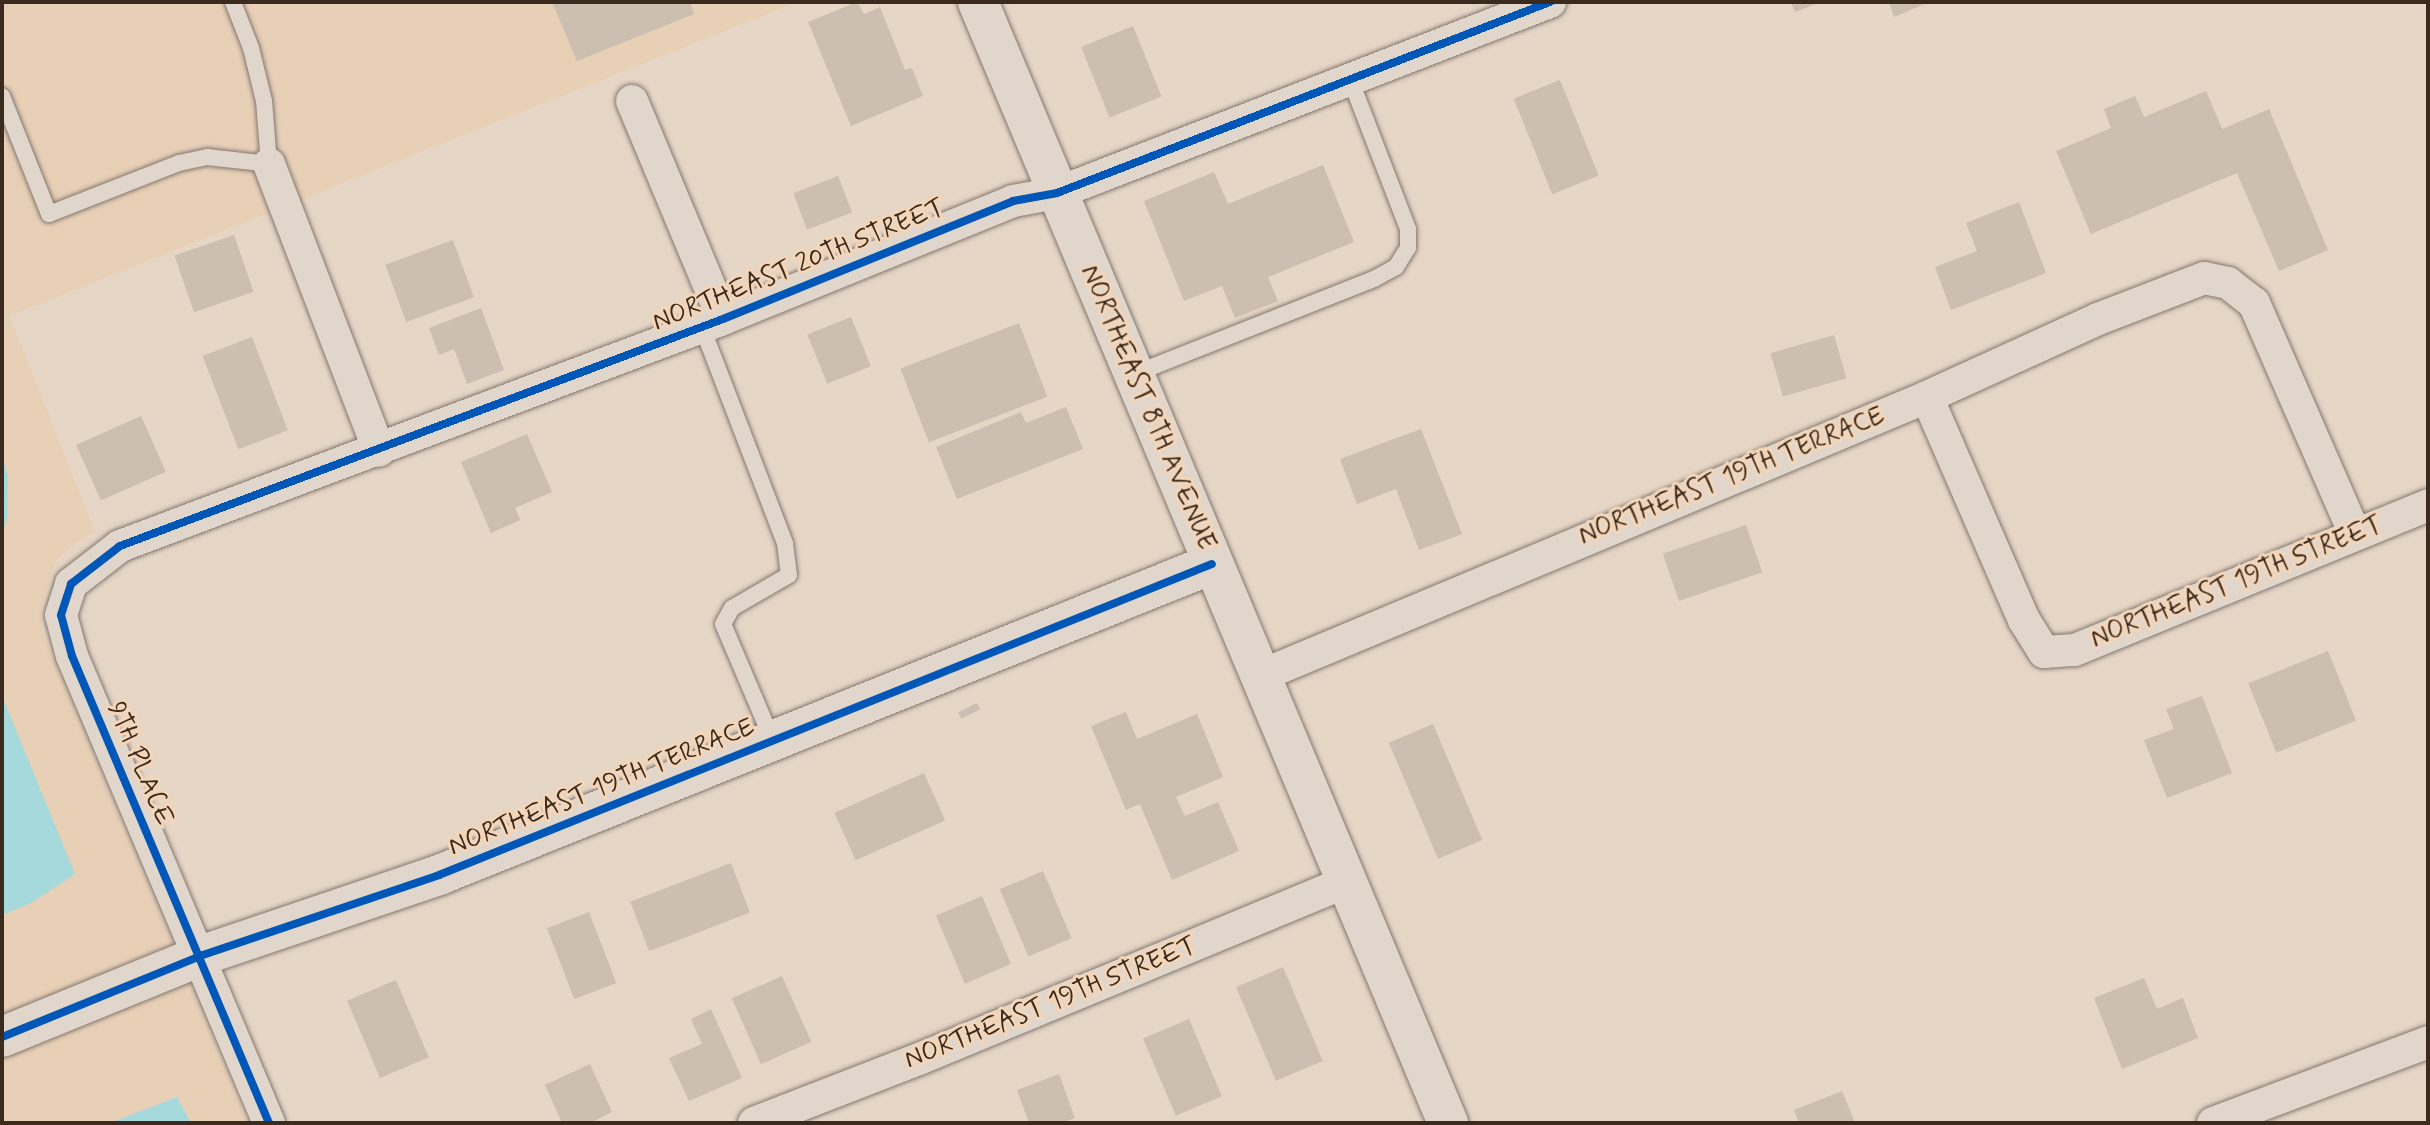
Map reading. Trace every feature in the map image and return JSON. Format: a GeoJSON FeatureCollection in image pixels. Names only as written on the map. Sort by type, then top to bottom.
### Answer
{"type":"FeatureCollection","features":[{"type":"Feature","properties":{"kind":"street","name":"NORTHEAST 8TH AVENUE"},"geometry":{"type":"LineString","coordinates":[[978,2],[1448,1123]]}},
{"type":"Feature","properties":{"kind":"street","name":"NORTHEAST 20TH STREET"},"geometry":{"type":"LineString","coordinates":[[71,584],[120,546],[713,323],[1013,201],[1057,193],[1550,2]]}},
{"type":"Feature","properties":{"kind":"street"},"geometry":{"type":"LineString","coordinates":[[632,101],[713,323]]}},
{"type":"Feature","properties":{"kind":"street"},"geometry":{"type":"LineString","coordinates":[[269,164],[379,451]]}},
{"type":"Feature","properties":{"kind":"street","name":"NORTHEAST 19TH TERRACE"},"geometry":{"type":"LineString","coordinates":[[1260,676],[1927,397],[2098,319],[2204,278],[2228,283],[2254,303],[2355,534]]}},
{"type":"Feature","properties":{"kind":"street","name":"NORTHEAST 19TH STREET"},"geometry":{"type":"LineString","coordinates":[[1927,397],[2024,620],[2044,652],[2075,650],[2428,505]]}},
{"type":"Feature","properties":{"kind":"street","name":"NORTHEAST 19TH TERRACE"},"geometry":{"type":"LineString","coordinates":[[2,1037],[200,956],[439,875],[1212,564]]}},
{"type":"Feature","properties":{"kind":"street","name":"9TH PLACE"},"geometry":{"type":"LineString","coordinates":[[71,584],[61,615],[72,656],[269,1123]]}},
{"type":"Feature","properties":{"kind":"street","name":"NORTHEAST 19TH STREET"},"geometry":{"type":"LineString","coordinates":[[754,1123],[919,1059],[1347,882]]}},
{"type":"Feature","properties":{"kind":"street"},"geometry":{"type":"LineString","coordinates":[[2213,1123],[2428,1042]]}},
{"type":"Feature","properties":{"kind":"lane"},"geometry":{"type":"LineString","coordinates":[[2,96],[49,214],[179,163],[207,157],[269,164],[264,101],[251,48],[233,2]]}},
{"type":"Feature","properties":{"kind":"lane"},"geometry":{"type":"LineString","coordinates":[[1133,375],[1374,279],[1396,267],[1408,248],[1408,229],[1351,81]]}},
{"type":"Feature","properties":{"kind":"lane"},"geometry":{"type":"LineString","coordinates":[[713,323],[785,543],[789,575],[732,608],[723,624],[773,741]]}},
{"type":"Feature","properties":{"kind":"shaded area"},"geometry":{"type":"Polygon","coordinates":[[[2,2],[798,2],[10,316],[95,531],[69,548],[55,563],[40,612],[42,631],[248,1123],[2,1123],[2,2]]]}},
{"type":"Feature","properties":{"kind":"water"},"geometry":{"type":"Polygon","coordinates":[[[2,454],[8,476],[7,518],[2,534],[2,454]]]}},
{"type":"Feature","properties":{"kind":"water"},"geometry":{"type":"Polygon","coordinates":[[[2,696],[75,874],[31,903],[2,915],[2,696]]]}},
{"type":"Feature","properties":{"kind":"water"},"geometry":{"type":"Polygon","coordinates":[[[177,1097],[191,1123],[110,1123],[177,1097]]]}},
{"type":"Feature","properties":{"kind":"building"},"geometry":{"type":"Polygon","coordinates":[[[552,2],[690,2],[694,14],[577,61],[552,2]]]}},
{"type":"Feature","properties":{"kind":"building"},"geometry":{"type":"Polygon","coordinates":[[[857,2],[864,14],[880,7],[905,70],[912,68],[923,96],[851,126],[808,22],[857,2]]]}},
{"type":"Feature","properties":{"kind":"building"},"geometry":{"type":"Polygon","coordinates":[[[1791,2],[1821,2],[1795,12],[1791,2]]]}},
{"type":"Feature","properties":{"kind":"building"},"geometry":{"type":"Polygon","coordinates":[[[1889,2],[1929,2],[1894,17],[1889,2]]]}},
{"type":"Feature","properties":{"kind":"building"},"geometry":{"type":"Polygon","coordinates":[[[1133,26],[1161,96],[1110,117],[1081,47],[1133,26]]]}},
{"type":"Feature","properties":{"kind":"building"},"geometry":{"type":"Polygon","coordinates":[[[1560,80],[1599,175],[1552,194],[1514,99],[1560,80]]]}},
{"type":"Feature","properties":{"kind":"building"},"geometry":{"type":"Polygon","coordinates":[[[2206,91],[2222,129],[2269,109],[2328,250],[2279,271],[2237,173],[2091,234],[2056,151],[2111,128],[2104,109],[2135,96],[2144,117],[2206,91]]]}},
{"type":"Feature","properties":{"kind":"building"},"geometry":{"type":"Polygon","coordinates":[[[1323,165],[1354,242],[1268,277],[1278,301],[1235,318],[1222,286],[1184,301],[1144,201],[1214,172],[1228,204],[1323,165]]]}},
{"type":"Feature","properties":{"kind":"building"},"geometry":{"type":"Polygon","coordinates":[[[838,176],[852,212],[807,230],[793,193],[838,176]]]}},
{"type":"Feature","properties":{"kind":"building"},"geometry":{"type":"Polygon","coordinates":[[[2019,202],[2046,273],[1951,310],[1935,267],[1977,251],[1966,223],[2019,202]]]}},
{"type":"Feature","properties":{"kind":"building"},"geometry":{"type":"Polygon","coordinates":[[[234,235],[254,292],[194,312],[174,256],[234,235]]]}},
{"type":"Feature","properties":{"kind":"building"},"geometry":{"type":"Polygon","coordinates":[[[453,240],[474,297],[406,322],[385,265],[453,240]]]}},
{"type":"Feature","properties":{"kind":"building"},"geometry":{"type":"Polygon","coordinates":[[[481,308],[504,370],[467,384],[454,349],[439,355],[429,328],[481,308]]]}},
{"type":"Feature","properties":{"kind":"building"},"geometry":{"type":"Polygon","coordinates":[[[851,317],[871,366],[827,384],[807,335],[851,317]]]}},
{"type":"Feature","properties":{"kind":"building"},"geometry":{"type":"Polygon","coordinates":[[[1019,323],[1047,397],[929,442],[900,369],[1019,323]]]}},
{"type":"Feature","properties":{"kind":"building"},"geometry":{"type":"Polygon","coordinates":[[[1834,335],[1846,378],[1783,396],[1771,353],[1834,335]]]}},
{"type":"Feature","properties":{"kind":"building"},"geometry":{"type":"Polygon","coordinates":[[[252,337],[288,430],[238,449],[203,356],[252,337]]]}},
{"type":"Feature","properties":{"kind":"building"},"geometry":{"type":"Polygon","coordinates":[[[1066,407],[1083,449],[957,499],[936,447],[1021,412],[1026,423],[1066,407]]]}},
{"type":"Feature","properties":{"kind":"building"},"geometry":{"type":"Polygon","coordinates":[[[141,416],[166,472],[101,501],[76,445],[141,416]]]}},
{"type":"Feature","properties":{"kind":"building"},"geometry":{"type":"Polygon","coordinates":[[[1421,429],[1462,534],[1419,550],[1396,489],[1357,504],[1340,459],[1421,429]]]}},
{"type":"Feature","properties":{"kind":"building"},"geometry":{"type":"Polygon","coordinates":[[[527,434],[552,492],[515,508],[520,520],[491,533],[461,462],[527,434]]]}},
{"type":"Feature","properties":{"kind":"building"},"geometry":{"type":"Polygon","coordinates":[[[1746,525],[1762,572],[1679,601],[1663,554],[1746,525]]]}},
{"type":"Feature","properties":{"kind":"building"},"geometry":{"type":"Polygon","coordinates":[[[2328,651],[2356,721],[2276,753],[2248,683],[2328,651]]]}},
{"type":"Feature","properties":{"kind":"building"},"geometry":{"type":"Polygon","coordinates":[[[2202,696],[2232,773],[2167,798],[2144,740],[2174,729],[2166,709],[2202,696]]]}},
{"type":"Feature","properties":{"kind":"building"},"geometry":{"type":"Polygon","coordinates":[[[977,703],[980,709],[961,719],[958,713],[977,703]]]}},
{"type":"Feature","properties":{"kind":"building"},"geometry":{"type":"Polygon","coordinates":[[[1126,712],[1137,739],[1197,714],[1223,777],[1176,797],[1185,816],[1218,802],[1239,851],[1172,880],[1140,804],[1126,810],[1091,726],[1126,712]]]}},
{"type":"Feature","properties":{"kind":"building"},"geometry":{"type":"Polygon","coordinates":[[[1433,724],[1482,840],[1438,859],[1389,743],[1433,724]]]}},
{"type":"Feature","properties":{"kind":"building"},"geometry":{"type":"Polygon","coordinates":[[[924,773],[945,821],[856,860],[834,813],[924,773]]]}},
{"type":"Feature","properties":{"kind":"building"},"geometry":{"type":"Polygon","coordinates":[[[731,863],[750,912],[649,951],[630,902],[731,863]]]}},
{"type":"Feature","properties":{"kind":"building"},"geometry":{"type":"Polygon","coordinates":[[[1043,871],[1072,938],[1028,957],[1000,889],[1043,871]]]}},
{"type":"Feature","properties":{"kind":"building"},"geometry":{"type":"Polygon","coordinates":[[[982,896],[1011,964],[965,984],[936,916],[982,896]]]}},
{"type":"Feature","properties":{"kind":"building"},"geometry":{"type":"Polygon","coordinates":[[[589,912],[616,983],[574,999],[547,928],[589,912]]]}},
{"type":"Feature","properties":{"kind":"building"},"geometry":{"type":"Polygon","coordinates":[[[1283,967],[1323,1061],[1276,1081],[1236,987],[1283,967]]]}},
{"type":"Feature","properties":{"kind":"building"},"geometry":{"type":"Polygon","coordinates":[[[782,976],[811,1042],[761,1064],[732,998],[782,976]]]}},
{"type":"Feature","properties":{"kind":"building"},"geometry":{"type":"Polygon","coordinates":[[[2144,978],[2157,1009],[2183,998],[2198,1038],[2122,1069],[2094,998],[2144,978]]]}},
{"type":"Feature","properties":{"kind":"building"},"geometry":{"type":"Polygon","coordinates":[[[396,980],[429,1057],[380,1078],[347,1001],[396,980]]]}},
{"type":"Feature","properties":{"kind":"building"},"geometry":{"type":"Polygon","coordinates":[[[711,1009],[742,1078],[689,1101],[669,1058],[702,1044],[691,1019],[711,1009]]]}},
{"type":"Feature","properties":{"kind":"building"},"geometry":{"type":"Polygon","coordinates":[[[1189,1019],[1222,1096],[1176,1116],[1143,1039],[1189,1019]]]}},
{"type":"Feature","properties":{"kind":"building"},"geometry":{"type":"Polygon","coordinates":[[[590,1064],[612,1112],[590,1123],[562,1123],[545,1085],[590,1064]]]}},
{"type":"Feature","properties":{"kind":"building"},"geometry":{"type":"Polygon","coordinates":[[[1059,1074],[1075,1118],[1061,1123],[1029,1123],[1017,1090],[1059,1074]]]}},
{"type":"Feature","properties":{"kind":"building"},"geometry":{"type":"Polygon","coordinates":[[[1842,1091],[1855,1123],[1799,1123],[1794,1110],[1842,1091]]]}},
{"type":"Feature","properties":{"kind":"cycle path"},"geometry":{"type":"LineString","coordinates":[[269,1123],[72,656],[61,615],[71,584],[120,546],[723,319],[1013,201],[1057,193],[1550,2]]}},
{"type":"Feature","properties":{"kind":"cycle path"},"geometry":{"type":"LineString","coordinates":[[2,1037],[200,956],[439,875],[1212,564]]}}]}
